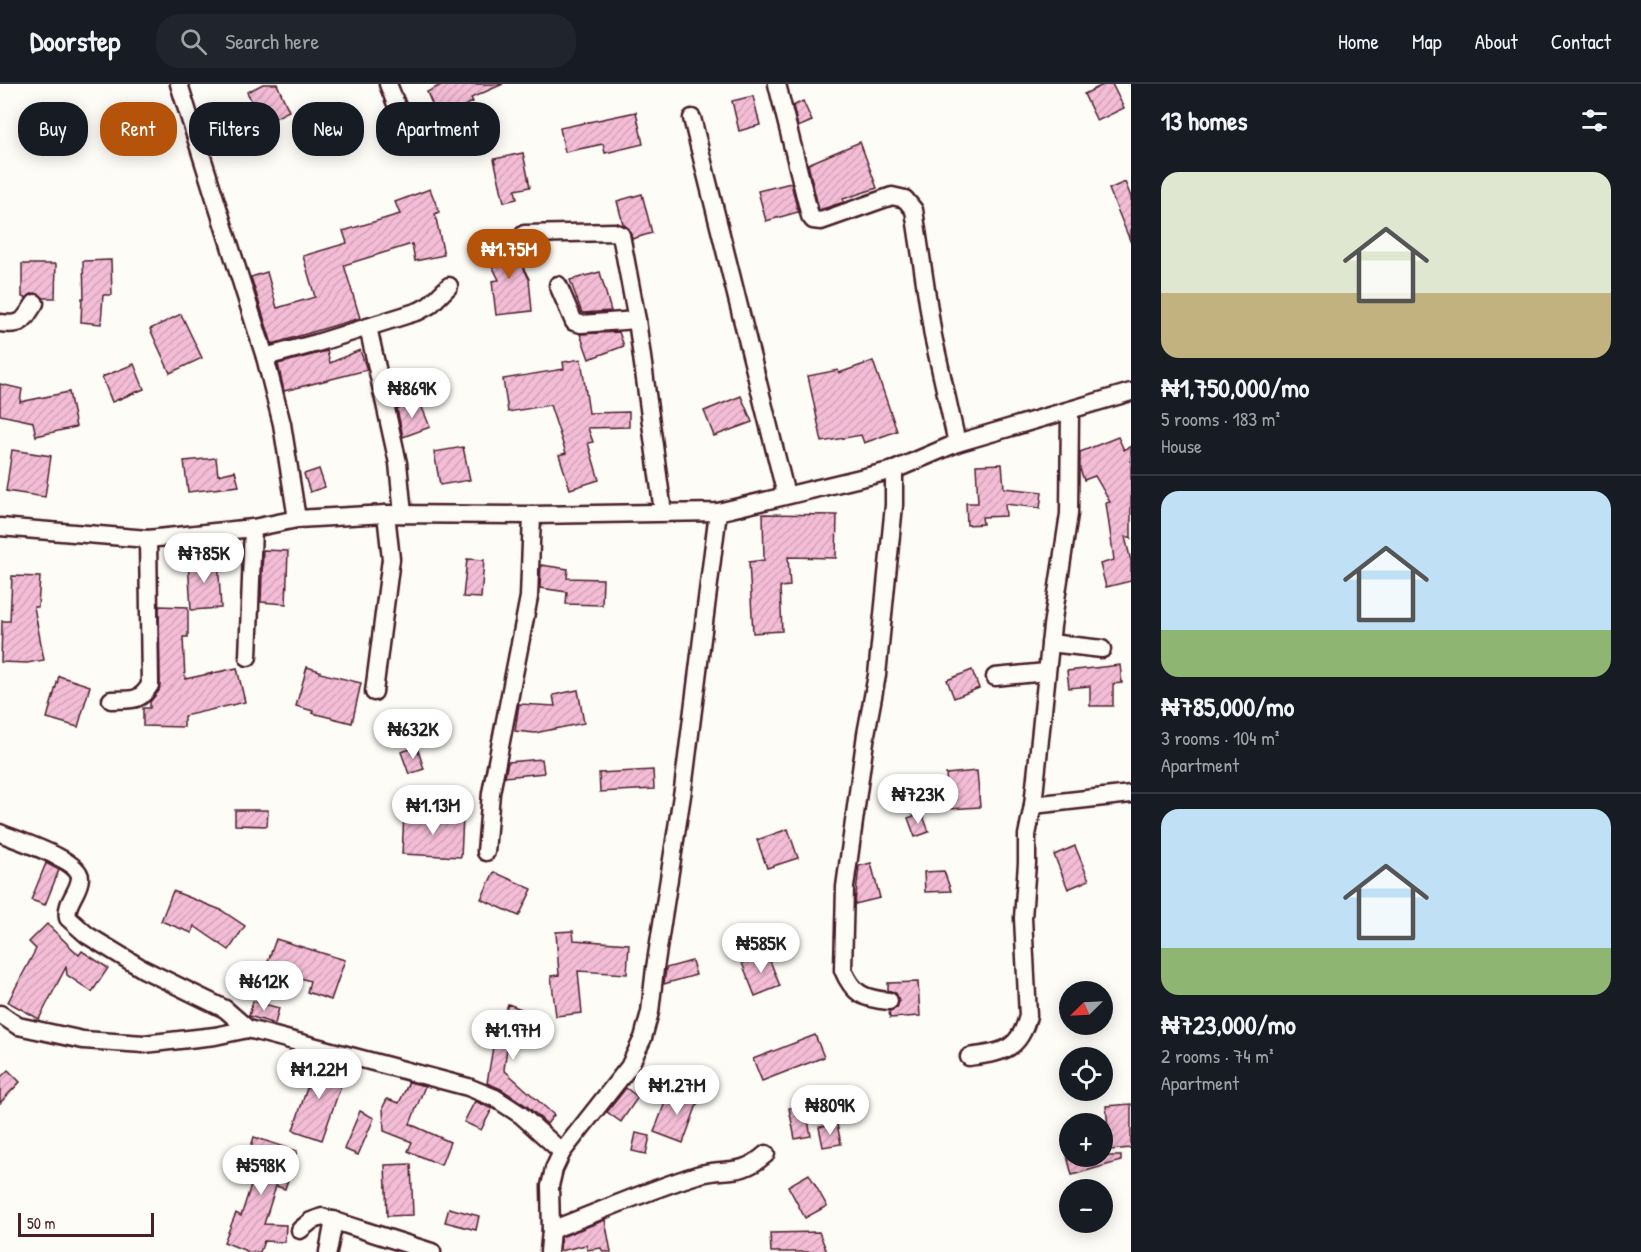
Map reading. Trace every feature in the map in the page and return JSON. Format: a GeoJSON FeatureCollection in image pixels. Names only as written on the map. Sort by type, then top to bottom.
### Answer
{"type":"FeatureCollection","features":[{"type":"Feature","properties":{"kind":"street"},"geometry":{"type":"LineString","coordinates":[[179,84],[265,357],[282,424],[297,519]]}},
{"type":"Feature","properties":{"kind":"street"},"geometry":{"type":"LineString","coordinates":[[388,84],[395,102]]}},
{"type":"Feature","properties":{"kind":"street"},"geometry":{"type":"LineString","coordinates":[[777,84],[810,216],[813,220],[821,221],[892,196],[905,199],[914,210],[933,336],[957,443]]}},
{"type":"Feature","properties":{"kind":"street"},"geometry":{"type":"LineString","coordinates":[[692,118],[786,495]]}},
{"type":"Feature","properties":{"kind":"street"},"geometry":{"type":"LineString","coordinates":[[524,234],[614,232],[621,235],[637,320],[663,512]]}},
{"type":"Feature","properties":{"kind":"street"},"geometry":{"type":"LineString","coordinates":[[558,285],[574,322],[581,324],[637,320]]}},
{"type":"Feature","properties":{"kind":"street"},"geometry":{"type":"LineString","coordinates":[[265,357],[419,311],[449,286]]}},
{"type":"Feature","properties":{"kind":"street"},"geometry":{"type":"LineString","coordinates":[[0,323],[15,325],[21,322],[35,303]]}},
{"type":"Feature","properties":{"kind":"street"},"geometry":{"type":"LineString","coordinates":[[368,327],[398,463],[404,514]]}},
{"type":"Feature","properties":{"kind":"street"},"geometry":{"type":"LineString","coordinates":[[0,527],[148,539],[253,528],[297,519],[386,514],[532,515],[718,512],[894,470],[957,443],[1131,392]]}},
{"type":"Feature","properties":{"kind":"street"},"geometry":{"type":"LineString","coordinates":[[969,1057],[1001,1052],[1016,1044],[1024,1031],[1028,1016],[1023,918],[1027,834],[1033,806],[1046,672],[1070,513],[1070,411]]}},
{"type":"Feature","properties":{"kind":"street"},"geometry":{"type":"LineString","coordinates":[[889,1001],[864,997],[848,981],[843,970],[845,887],[866,734],[877,675],[894,505],[894,470]]}},
{"type":"Feature","properties":{"kind":"street"},"geometry":{"type":"LineString","coordinates":[[549,1252],[550,1186],[554,1170],[562,1152],[629,1066],[643,1038],[650,1012],[683,789],[718,512]]}},
{"type":"Feature","properties":{"kind":"street"},"geometry":{"type":"LineString","coordinates":[[374,692],[391,559],[386,514]]}},
{"type":"Feature","properties":{"kind":"street"},"geometry":{"type":"LineString","coordinates":[[486,852],[491,793],[529,597],[532,515]]}},
{"type":"Feature","properties":{"kind":"street"},"geometry":{"type":"LineString","coordinates":[[248,657],[253,528]]}},
{"type":"Feature","properties":{"kind":"street"},"geometry":{"type":"LineString","coordinates":[[111,700],[138,699],[145,694],[150,685],[148,539]]}},
{"type":"Feature","properties":{"kind":"street"},"geometry":{"type":"LineString","coordinates":[[1050,643],[1102,649]]}},
{"type":"Feature","properties":{"kind":"street"},"geometry":{"type":"LineString","coordinates":[[995,677],[1046,672]]}},
{"type":"Feature","properties":{"kind":"street"},"geometry":{"type":"LineString","coordinates":[[1033,806],[1131,795]]}},
{"type":"Feature","properties":{"kind":"street"},"geometry":{"type":"LineString","coordinates":[[0,833],[69,861],[78,871],[80,879],[68,905],[68,918],[87,935],[142,969],[225,1009],[248,1029],[468,1087],[495,1098],[520,1115],[562,1152]]}},
{"type":"Feature","properties":{"kind":"street"},"geometry":{"type":"LineString","coordinates":[[0,1014],[18,1026],[72,1037],[144,1044],[215,1036],[248,1029]]}},
{"type":"Feature","properties":{"kind":"street"},"geometry":{"type":"LineString","coordinates":[[551,1230],[699,1174],[739,1170],[755,1164],[766,1154]]}},
{"type":"Feature","properties":{"kind":"street"},"geometry":{"type":"LineString","coordinates":[[300,1230],[311,1221],[322,1217],[432,1252]]}},
{"type":"Feature","properties":{"kind":"street"},"geometry":{"type":"LineString","coordinates":[[328,1252],[333,1221]]}},
{"type":"Feature","properties":{"kind":"building"},"geometry":{"type":"Polygon","coordinates":[[[263,84],[277,84],[289,111],[280,116],[280,102],[252,102],[247,92],[263,84]]]}},
{"type":"Feature","properties":{"kind":"building"},"geometry":{"type":"Polygon","coordinates":[[[443,84],[503,84],[471,98],[473,102],[431,102],[427,92],[443,84]]]}},
{"type":"Feature","properties":{"kind":"building"},"geometry":{"type":"Polygon","coordinates":[[[1105,84],[1112,84],[1124,108],[1097,121],[1084,94],[1105,84]]]}},
{"type":"Feature","properties":{"kind":"building"},"geometry":{"type":"Polygon","coordinates":[[[753,96],[760,125],[739,131],[732,101],[753,96]]]}},
{"type":"Feature","properties":{"kind":"building"},"geometry":{"type":"Polygon","coordinates":[[[803,101],[812,121],[798,127],[793,106],[803,101]]]}},
{"type":"Feature","properties":{"kind":"building"},"geometry":{"type":"Polygon","coordinates":[[[636,112],[643,144],[605,153],[603,144],[565,152],[560,128],[636,112]]]}},
{"type":"Feature","properties":{"kind":"building"},"geometry":{"type":"Polygon","coordinates":[[[860,142],[877,188],[819,210],[808,164],[860,142]]]}},
{"type":"Feature","properties":{"kind":"building"},"geometry":{"type":"Polygon","coordinates":[[[523,153],[530,187],[515,190],[517,199],[504,202],[494,159],[523,153]]]}},
{"type":"Feature","properties":{"kind":"building"},"geometry":{"type":"Polygon","coordinates":[[[1125,182],[1131,197],[1131,243],[1109,189],[1125,182]]]}},
{"type":"Feature","properties":{"kind":"building"},"geometry":{"type":"Polygon","coordinates":[[[791,183],[798,212],[766,221],[758,191],[791,183]]]}},
{"type":"Feature","properties":{"kind":"building"},"geometry":{"type":"Polygon","coordinates":[[[430,189],[439,212],[435,214],[444,255],[415,261],[412,244],[344,265],[360,318],[272,344],[251,277],[267,272],[277,308],[315,297],[303,256],[347,243],[343,231],[400,214],[395,202],[430,189]]]}},
{"type":"Feature","properties":{"kind":"building"},"geometry":{"type":"Polygon","coordinates":[[[642,194],[652,233],[632,239],[629,229],[623,224],[617,201],[642,194]]]}},
{"type":"Feature","properties":{"kind":"building"},"geometry":{"type":"Polygon","coordinates":[[[508,237],[529,279],[532,311],[496,315],[492,281],[499,280],[484,249],[508,237]]]}},
{"type":"Feature","properties":{"kind":"building"},"geometry":{"type":"Polygon","coordinates":[[[111,260],[112,295],[103,295],[101,324],[81,322],[82,298],[84,298],[83,261],[111,260]]]}},
{"type":"Feature","properties":{"kind":"building"},"geometry":{"type":"Polygon","coordinates":[[[22,264],[56,264],[55,298],[44,298],[35,293],[26,298],[22,297],[22,264]]]}},
{"type":"Feature","properties":{"kind":"building"},"geometry":{"type":"Polygon","coordinates":[[[600,272],[611,311],[582,313],[570,280],[600,272]]]}},
{"type":"Feature","properties":{"kind":"building"},"geometry":{"type":"Polygon","coordinates":[[[181,314],[202,358],[170,373],[150,329],[181,314]]]}},
{"type":"Feature","properties":{"kind":"building"},"geometry":{"type":"Polygon","coordinates":[[[619,332],[624,346],[589,359],[580,334],[619,332]]]}},
{"type":"Feature","properties":{"kind":"building"},"geometry":{"type":"Polygon","coordinates":[[[360,350],[367,370],[284,391],[278,364],[327,351],[330,363],[360,350]]]}},
{"type":"Feature","properties":{"kind":"building"},"geometry":{"type":"Polygon","coordinates":[[[581,359],[589,413],[629,412],[629,427],[588,428],[593,442],[588,443],[599,480],[570,489],[559,455],[566,453],[550,405],[508,412],[503,379],[564,369],[563,362],[581,359]]]}},
{"type":"Feature","properties":{"kind":"building"},"geometry":{"type":"Polygon","coordinates":[[[873,361],[897,431],[864,443],[861,435],[822,442],[808,376],[838,370],[839,373],[873,361]]]}},
{"type":"Feature","properties":{"kind":"building"},"geometry":{"type":"Polygon","coordinates":[[[134,364],[144,389],[112,402],[102,377],[134,364]]]}},
{"type":"Feature","properties":{"kind":"building"},"geometry":{"type":"Polygon","coordinates":[[[0,384],[22,389],[20,402],[69,392],[76,427],[36,436],[33,422],[0,415],[0,384]]]}},
{"type":"Feature","properties":{"kind":"building"},"geometry":{"type":"Polygon","coordinates":[[[741,396],[752,422],[714,436],[704,411],[741,396]]]}},
{"type":"Feature","properties":{"kind":"building"},"geometry":{"type":"Polygon","coordinates":[[[419,400],[430,427],[403,437],[397,409],[419,400]]]}},
{"type":"Feature","properties":{"kind":"building"},"geometry":{"type":"Polygon","coordinates":[[[1118,437],[1124,450],[1131,446],[1131,539],[1125,537],[1131,561],[1131,581],[1106,587],[1100,564],[1114,560],[1106,503],[1110,502],[1095,476],[1084,480],[1080,469],[1080,452],[1118,437]]]}},
{"type":"Feature","properties":{"kind":"building"},"geometry":{"type":"Polygon","coordinates":[[[463,447],[470,480],[440,485],[434,452],[463,447]]]}},
{"type":"Feature","properties":{"kind":"building"},"geometry":{"type":"Polygon","coordinates":[[[12,450],[51,456],[45,497],[6,491],[12,450]]]}},
{"type":"Feature","properties":{"kind":"building"},"geometry":{"type":"Polygon","coordinates":[[[216,458],[218,475],[235,471],[239,486],[188,492],[184,461],[216,458]]]}},
{"type":"Feature","properties":{"kind":"building"},"geometry":{"type":"Polygon","coordinates":[[[1002,464],[1004,488],[1042,492],[1040,508],[1005,504],[1006,516],[982,517],[983,524],[967,525],[966,503],[978,503],[976,465],[1002,464]]]}},
{"type":"Feature","properties":{"kind":"building"},"geometry":{"type":"Polygon","coordinates":[[[319,469],[325,487],[310,492],[304,474],[319,469]]]}},
{"type":"Feature","properties":{"kind":"building"},"geometry":{"type":"Polygon","coordinates":[[[763,514],[837,515],[836,558],[788,557],[790,586],[780,587],[782,631],[753,633],[749,562],[764,560],[763,514]]]}},
{"type":"Feature","properties":{"kind":"building"},"geometry":{"type":"Polygon","coordinates":[[[263,550],[288,551],[286,604],[261,602],[263,550]]]}},
{"type":"Feature","properties":{"kind":"building"},"geometry":{"type":"Polygon","coordinates":[[[218,559],[221,608],[191,610],[188,561],[218,559]]]}},
{"type":"Feature","properties":{"kind":"building"},"geometry":{"type":"Polygon","coordinates":[[[467,559],[484,560],[481,598],[463,597],[467,559]]]}},
{"type":"Feature","properties":{"kind":"building"},"geometry":{"type":"Polygon","coordinates":[[[541,565],[568,569],[567,578],[603,579],[602,605],[566,604],[567,592],[540,588],[541,565]]]}},
{"type":"Feature","properties":{"kind":"building"},"geometry":{"type":"Polygon","coordinates":[[[12,576],[40,577],[38,607],[34,607],[44,660],[27,663],[1,662],[2,621],[10,621],[12,576]]]}},
{"type":"Feature","properties":{"kind":"building"},"geometry":{"type":"Polygon","coordinates":[[[159,606],[188,607],[188,637],[183,637],[185,679],[237,668],[245,702],[184,716],[184,727],[143,726],[143,708],[150,708],[150,702],[159,691],[160,685],[159,606]]]}},
{"type":"Feature","properties":{"kind":"building"},"geometry":{"type":"Polygon","coordinates":[[[1120,665],[1122,683],[1113,684],[1113,706],[1090,706],[1090,686],[1069,688],[1067,671],[1120,665]]]}},
{"type":"Feature","properties":{"kind":"building"},"geometry":{"type":"Polygon","coordinates":[[[307,667],[320,671],[320,673],[361,683],[352,723],[312,713],[313,711],[296,706],[307,667]]]}},
{"type":"Feature","properties":{"kind":"building"},"geometry":{"type":"Polygon","coordinates":[[[972,670],[979,688],[954,698],[947,680],[972,670]]]}},
{"type":"Feature","properties":{"kind":"building"},"geometry":{"type":"Polygon","coordinates":[[[59,676],[90,686],[78,727],[47,718],[59,676]]]}},
{"type":"Feature","properties":{"kind":"building"},"geometry":{"type":"Polygon","coordinates":[[[578,690],[584,723],[535,733],[515,731],[519,704],[555,706],[553,695],[578,690]]]}},
{"type":"Feature","properties":{"kind":"building"},"geometry":{"type":"Polygon","coordinates":[[[417,747],[424,769],[409,774],[401,752],[417,747]]]}},
{"type":"Feature","properties":{"kind":"building"},"geometry":{"type":"Polygon","coordinates":[[[542,759],[544,773],[505,777],[508,762],[542,759]]]}},
{"type":"Feature","properties":{"kind":"building"},"geometry":{"type":"Polygon","coordinates":[[[653,770],[654,789],[600,792],[599,773],[653,770]]]}},
{"type":"Feature","properties":{"kind":"building"},"geometry":{"type":"Polygon","coordinates":[[[977,771],[980,807],[949,809],[946,774],[977,771]]]}},
{"type":"Feature","properties":{"kind":"building"},"geometry":{"type":"Polygon","coordinates":[[[235,810],[268,810],[267,826],[235,825],[235,810]]]}},
{"type":"Feature","properties":{"kind":"building"},"geometry":{"type":"Polygon","coordinates":[[[922,813],[929,832],[915,837],[908,818],[922,813]]]}},
{"type":"Feature","properties":{"kind":"building"},"geometry":{"type":"Polygon","coordinates":[[[404,814],[463,817],[461,857],[402,854],[404,814]]]}},
{"type":"Feature","properties":{"kind":"building"},"geometry":{"type":"Polygon","coordinates":[[[788,829],[798,858],[767,868],[757,840],[788,829]]]}},
{"type":"Feature","properties":{"kind":"building"},"geometry":{"type":"Polygon","coordinates":[[[1075,846],[1089,880],[1068,889],[1054,855],[1075,846]]]}},
{"type":"Feature","properties":{"kind":"building"},"geometry":{"type":"Polygon","coordinates":[[[46,863],[59,870],[45,905],[31,900],[46,863]]]}},
{"type":"Feature","properties":{"kind":"building"},"geometry":{"type":"Polygon","coordinates":[[[871,863],[880,898],[855,904],[859,866],[871,863]]]}},
{"type":"Feature","properties":{"kind":"building"},"geometry":{"type":"Polygon","coordinates":[[[944,871],[951,891],[925,892],[924,872],[944,871]]]}},
{"type":"Feature","properties":{"kind":"building"},"geometry":{"type":"Polygon","coordinates":[[[494,872],[532,889],[519,916],[481,899],[494,872]]]}},
{"type":"Feature","properties":{"kind":"building"},"geometry":{"type":"Polygon","coordinates":[[[173,891],[221,910],[245,926],[229,950],[194,926],[192,933],[161,921],[173,891]]]}},
{"type":"Feature","properties":{"kind":"building"},"geometry":{"type":"Polygon","coordinates":[[[47,924],[79,955],[82,951],[108,968],[92,992],[67,975],[66,967],[39,1019],[8,1002],[36,949],[29,942],[47,924]]]}},
{"type":"Feature","properties":{"kind":"building"},"geometry":{"type":"Polygon","coordinates":[[[573,931],[574,940],[629,944],[627,974],[578,971],[582,1013],[556,1016],[551,976],[559,975],[556,932],[573,931]]]}},
{"type":"Feature","properties":{"kind":"building"},"geometry":{"type":"Polygon","coordinates":[[[276,939],[345,960],[331,1000],[307,992],[310,981],[266,967],[276,939]]]}},
{"type":"Feature","properties":{"kind":"building"},"geometry":{"type":"Polygon","coordinates":[[[767,953],[780,986],[755,996],[742,963],[767,953]]]}},
{"type":"Feature","properties":{"kind":"building"},"geometry":{"type":"Polygon","coordinates":[[[692,961],[696,975],[664,984],[666,968],[692,961]]]}},
{"type":"Feature","properties":{"kind":"building"},"geometry":{"type":"Polygon","coordinates":[[[918,982],[920,1016],[890,1018],[889,1011],[897,1008],[899,1002],[896,993],[888,990],[888,983],[918,982]]]}},
{"type":"Feature","properties":{"kind":"building"},"geometry":{"type":"Polygon","coordinates":[[[253,1001],[279,1008],[275,1024],[249,1016],[253,1001]]]}},
{"type":"Feature","properties":{"kind":"building"},"geometry":{"type":"Polygon","coordinates":[[[508,1004],[532,1013],[520,1045],[508,1041],[504,1070],[554,1115],[547,1124],[527,1106],[487,1083],[494,1041],[508,1004]]]}},
{"type":"Feature","properties":{"kind":"building"},"geometry":{"type":"Polygon","coordinates":[[[815,1035],[824,1057],[762,1081],[753,1059],[815,1035]]]}},
{"type":"Feature","properties":{"kind":"building"},"geometry":{"type":"Polygon","coordinates":[[[316,1061],[346,1071],[322,1140],[293,1130],[316,1061]]]}},
{"type":"Feature","properties":{"kind":"building"},"geometry":{"type":"Polygon","coordinates":[[[8,1070],[20,1082],[0,1103],[0,1078],[8,1070]]]}},
{"type":"Feature","properties":{"kind":"building"},"geometry":{"type":"Polygon","coordinates":[[[409,1082],[425,1086],[410,1124],[450,1142],[441,1165],[408,1151],[412,1142],[384,1131],[383,1107],[387,1099],[399,1103],[409,1082]]]}},
{"type":"Feature","properties":{"kind":"building"},"geometry":{"type":"Polygon","coordinates":[[[626,1088],[638,1097],[621,1122],[607,1112],[626,1088]]]}},
{"type":"Feature","properties":{"kind":"building"},"geometry":{"type":"Polygon","coordinates":[[[670,1089],[699,1099],[683,1143],[654,1132],[670,1089]]]}},
{"type":"Feature","properties":{"kind":"building"},"geometry":{"type":"Polygon","coordinates":[[[475,1101],[492,1109],[481,1130],[464,1122],[475,1101]]]}},
{"type":"Feature","properties":{"kind":"building"},"geometry":{"type":"Polygon","coordinates":[[[1131,1104],[1131,1148],[1113,1150],[1113,1113],[1107,1113],[1106,1106],[1131,1104]]]}},
{"type":"Feature","properties":{"kind":"building"},"geometry":{"type":"Polygon","coordinates":[[[805,1105],[811,1136],[795,1139],[789,1108],[805,1105]]]}},
{"type":"Feature","properties":{"kind":"building"},"geometry":{"type":"Polygon","coordinates":[[[360,1111],[374,1118],[358,1155],[344,1149],[360,1111]]]}},
{"type":"Feature","properties":{"kind":"building"},"geometry":{"type":"Polygon","coordinates":[[[837,1124],[841,1144],[823,1147],[819,1127],[837,1124]]]}},
{"type":"Feature","properties":{"kind":"building"},"geometry":{"type":"Polygon","coordinates":[[[636,1133],[650,1136],[646,1154],[632,1151],[636,1133]]]}},
{"type":"Feature","properties":{"kind":"building"},"geometry":{"type":"Polygon","coordinates":[[[254,1137],[297,1151],[285,1189],[276,1186],[264,1224],[286,1225],[285,1242],[264,1241],[260,1252],[249,1252],[224,1242],[236,1213],[241,1216],[253,1179],[242,1175],[254,1137]]]}},
{"type":"Feature","properties":{"kind":"building"},"geometry":{"type":"Polygon","coordinates":[[[1113,1156],[1121,1156],[1121,1161],[1113,1163],[1113,1156]]]}},
{"type":"Feature","properties":{"kind":"building"},"geometry":{"type":"Polygon","coordinates":[[[411,1164],[413,1215],[387,1216],[385,1165],[411,1164]]]}},
{"type":"Feature","properties":{"kind":"building"},"geometry":{"type":"Polygon","coordinates":[[[1070,1167],[1100,1167],[1072,1175],[1070,1167]]]}},
{"type":"Feature","properties":{"kind":"building"},"geometry":{"type":"Polygon","coordinates":[[[809,1174],[827,1206],[805,1218],[788,1186],[809,1174]]]}},
{"type":"Feature","properties":{"kind":"building"},"geometry":{"type":"Polygon","coordinates":[[[449,1208],[479,1216],[476,1230],[445,1222],[449,1208]]]}},
{"type":"Feature","properties":{"kind":"building"},"geometry":{"type":"Polygon","coordinates":[[[605,1220],[611,1252],[603,1252],[601,1248],[587,1250],[586,1245],[560,1251],[561,1237],[605,1220]]]}},
{"type":"Feature","properties":{"kind":"building"},"geometry":{"type":"Polygon","coordinates":[[[819,1232],[827,1252],[771,1252],[770,1233],[819,1232]]]}}]}
